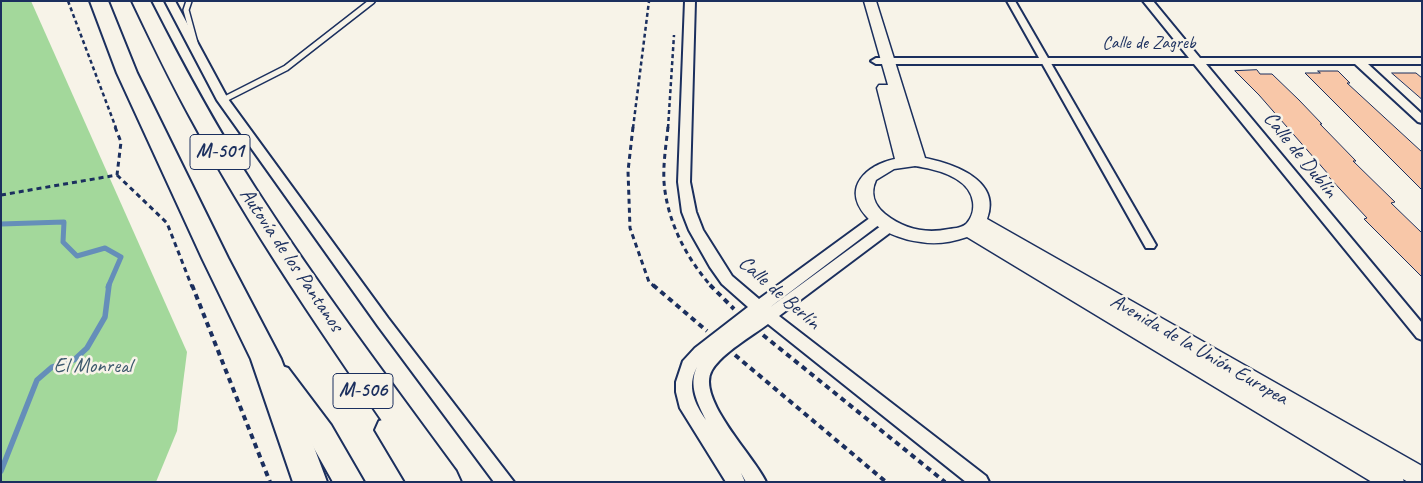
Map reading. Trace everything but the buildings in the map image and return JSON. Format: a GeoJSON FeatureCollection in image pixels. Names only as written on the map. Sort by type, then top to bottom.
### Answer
{"type":"FeatureCollection","features":[{"type":"Feature","properties":{"kind":"highway","name":"M-501"},"geometry":{"type":"LineString","coordinates":[[99,1],[127,73],[215,258],[266,359],[310,482]]}},
{"type":"Feature","properties":{"kind":"highway","name":"Autovía de los Pantanos"},"geometry":{"type":"LineString","coordinates":[[141,1],[190,102],[253,206],[312,296],[444,482]]}},
{"type":"Feature","properties":{"kind":"main road","name":"M-506"},"geometry":{"type":"LineString","coordinates":[[312,296],[363,390],[423,482]]}},
{"type":"Feature","properties":{"kind":"main road","name":"M-506"},"geometry":{"type":"LineString","coordinates":[[266,359],[320,434],[349,482]]}},
{"type":"Feature","properties":{"kind":"street"},"geometry":{"type":"LineString","coordinates":[[170,1],[223,100],[383,322],[505,482]]}},
{"type":"Feature","properties":{"kind":"street","name":"Calle de Berlín"},"geometry":{"type":"LineString","coordinates":[[690,1],[684,172],[689,212],[696,230],[715,263],[727,280],[764,311],[980,482]]}},
{"type":"Feature","properties":{"kind":"street"},"geometry":{"type":"LineString","coordinates":[[859,1],[882,61]]}},
{"type":"Feature","properties":{"kind":"street"},"geometry":{"type":"LineString","coordinates":[[870,1],[882,61],[911,162]]}},
{"type":"Feature","properties":{"kind":"street"},"geometry":{"type":"LineString","coordinates":[[1011,1],[1150,245]]}},
{"type":"Feature","properties":{"kind":"street","name":"Calle de Dublín"},"geometry":{"type":"LineString","coordinates":[[1148,1],[1422,334]]}},
{"type":"Feature","properties":{"kind":"street","name":"Calle de Zagreb"},"geometry":{"type":"LineString","coordinates":[[882,61],[1422,61]]}},
{"type":"Feature","properties":{"kind":"street"},"geometry":{"type":"LineString","coordinates":[[1358,62],[1422,120]]}},
{"type":"Feature","properties":{"kind":"street"},"geometry":{"type":"LineString","coordinates":[[911,162],[934,164],[952,170],[967,179],[977,190],[982,203],[981,215],[972,225],[942,237],[922,237],[902,232],[884,222],[872,212],[865,199],[864,187],[870,176],[882,167],[911,162]]}},
{"type":"Feature","properties":{"kind":"street"},"geometry":{"type":"LineString","coordinates":[[736,482],[686,403],[682,390],[683,377],[688,366],[695,356],[764,311],[884,222]]}},
{"type":"Feature","properties":{"kind":"street","name":"Avenida de la Unión Europea"},"geometry":{"type":"LineString","coordinates":[[972,225],[1422,478]]}},
{"type":"Feature","properties":{"kind":"street","name":"Avenida de la Unión Europea"},"geometry":{"type":"LineString","coordinates":[[972,225],[1393,482]]}},
{"type":"Feature","properties":{"kind":"street"},"geometry":{"type":"LineString","coordinates":[[748,322],[726,347],[706,365],[700,384],[702,397],[707,408],[757,482]]}},
{"type":"Feature","properties":{"kind":"lane"},"geometry":{"type":"LineString","coordinates":[[188,1],[186,10],[199,58]]}},
{"type":"Feature","properties":{"kind":"lane"},"geometry":{"type":"LineString","coordinates":[[223,100],[286,68],[372,1]]}},
{"type":"Feature","properties":{"kind":"path"},"geometry":{"type":"LineString","coordinates":[[68,1],[121,142],[117,175]]}},
{"type":"Feature","properties":{"kind":"path"},"geometry":{"type":"LineString","coordinates":[[675,31],[664,180],[665,198],[673,228],[687,254],[702,277],[748,322],[945,482]]}},
{"type":"Feature","properties":{"kind":"path"},"geometry":{"type":"LineString","coordinates":[[1,195],[101,180],[117,175]]}},
{"type":"Feature","properties":{"kind":"path"},"geometry":{"type":"LineString","coordinates":[[117,175],[167,223],[270,482]]}},
{"type":"Feature","properties":{"kind":"green space","name":"El Monreal"},"geometry":{"type":"Polygon","coordinates":[[[1,1],[31,1],[187,352],[177,431],[156,482],[1,482],[1,1]]]}},
{"type":"Feature","properties":{"kind":"waterway"},"geometry":{"type":"LineString","coordinates":[[1,224],[64,222],[63,242],[77,256],[105,248],[121,257],[108,287]]}},
{"type":"Feature","properties":{"kind":"waterway"},"geometry":{"type":"LineString","coordinates":[[1,471],[37,380],[52,367],[74,360],[87,348],[105,317],[109,285]]}}]}
